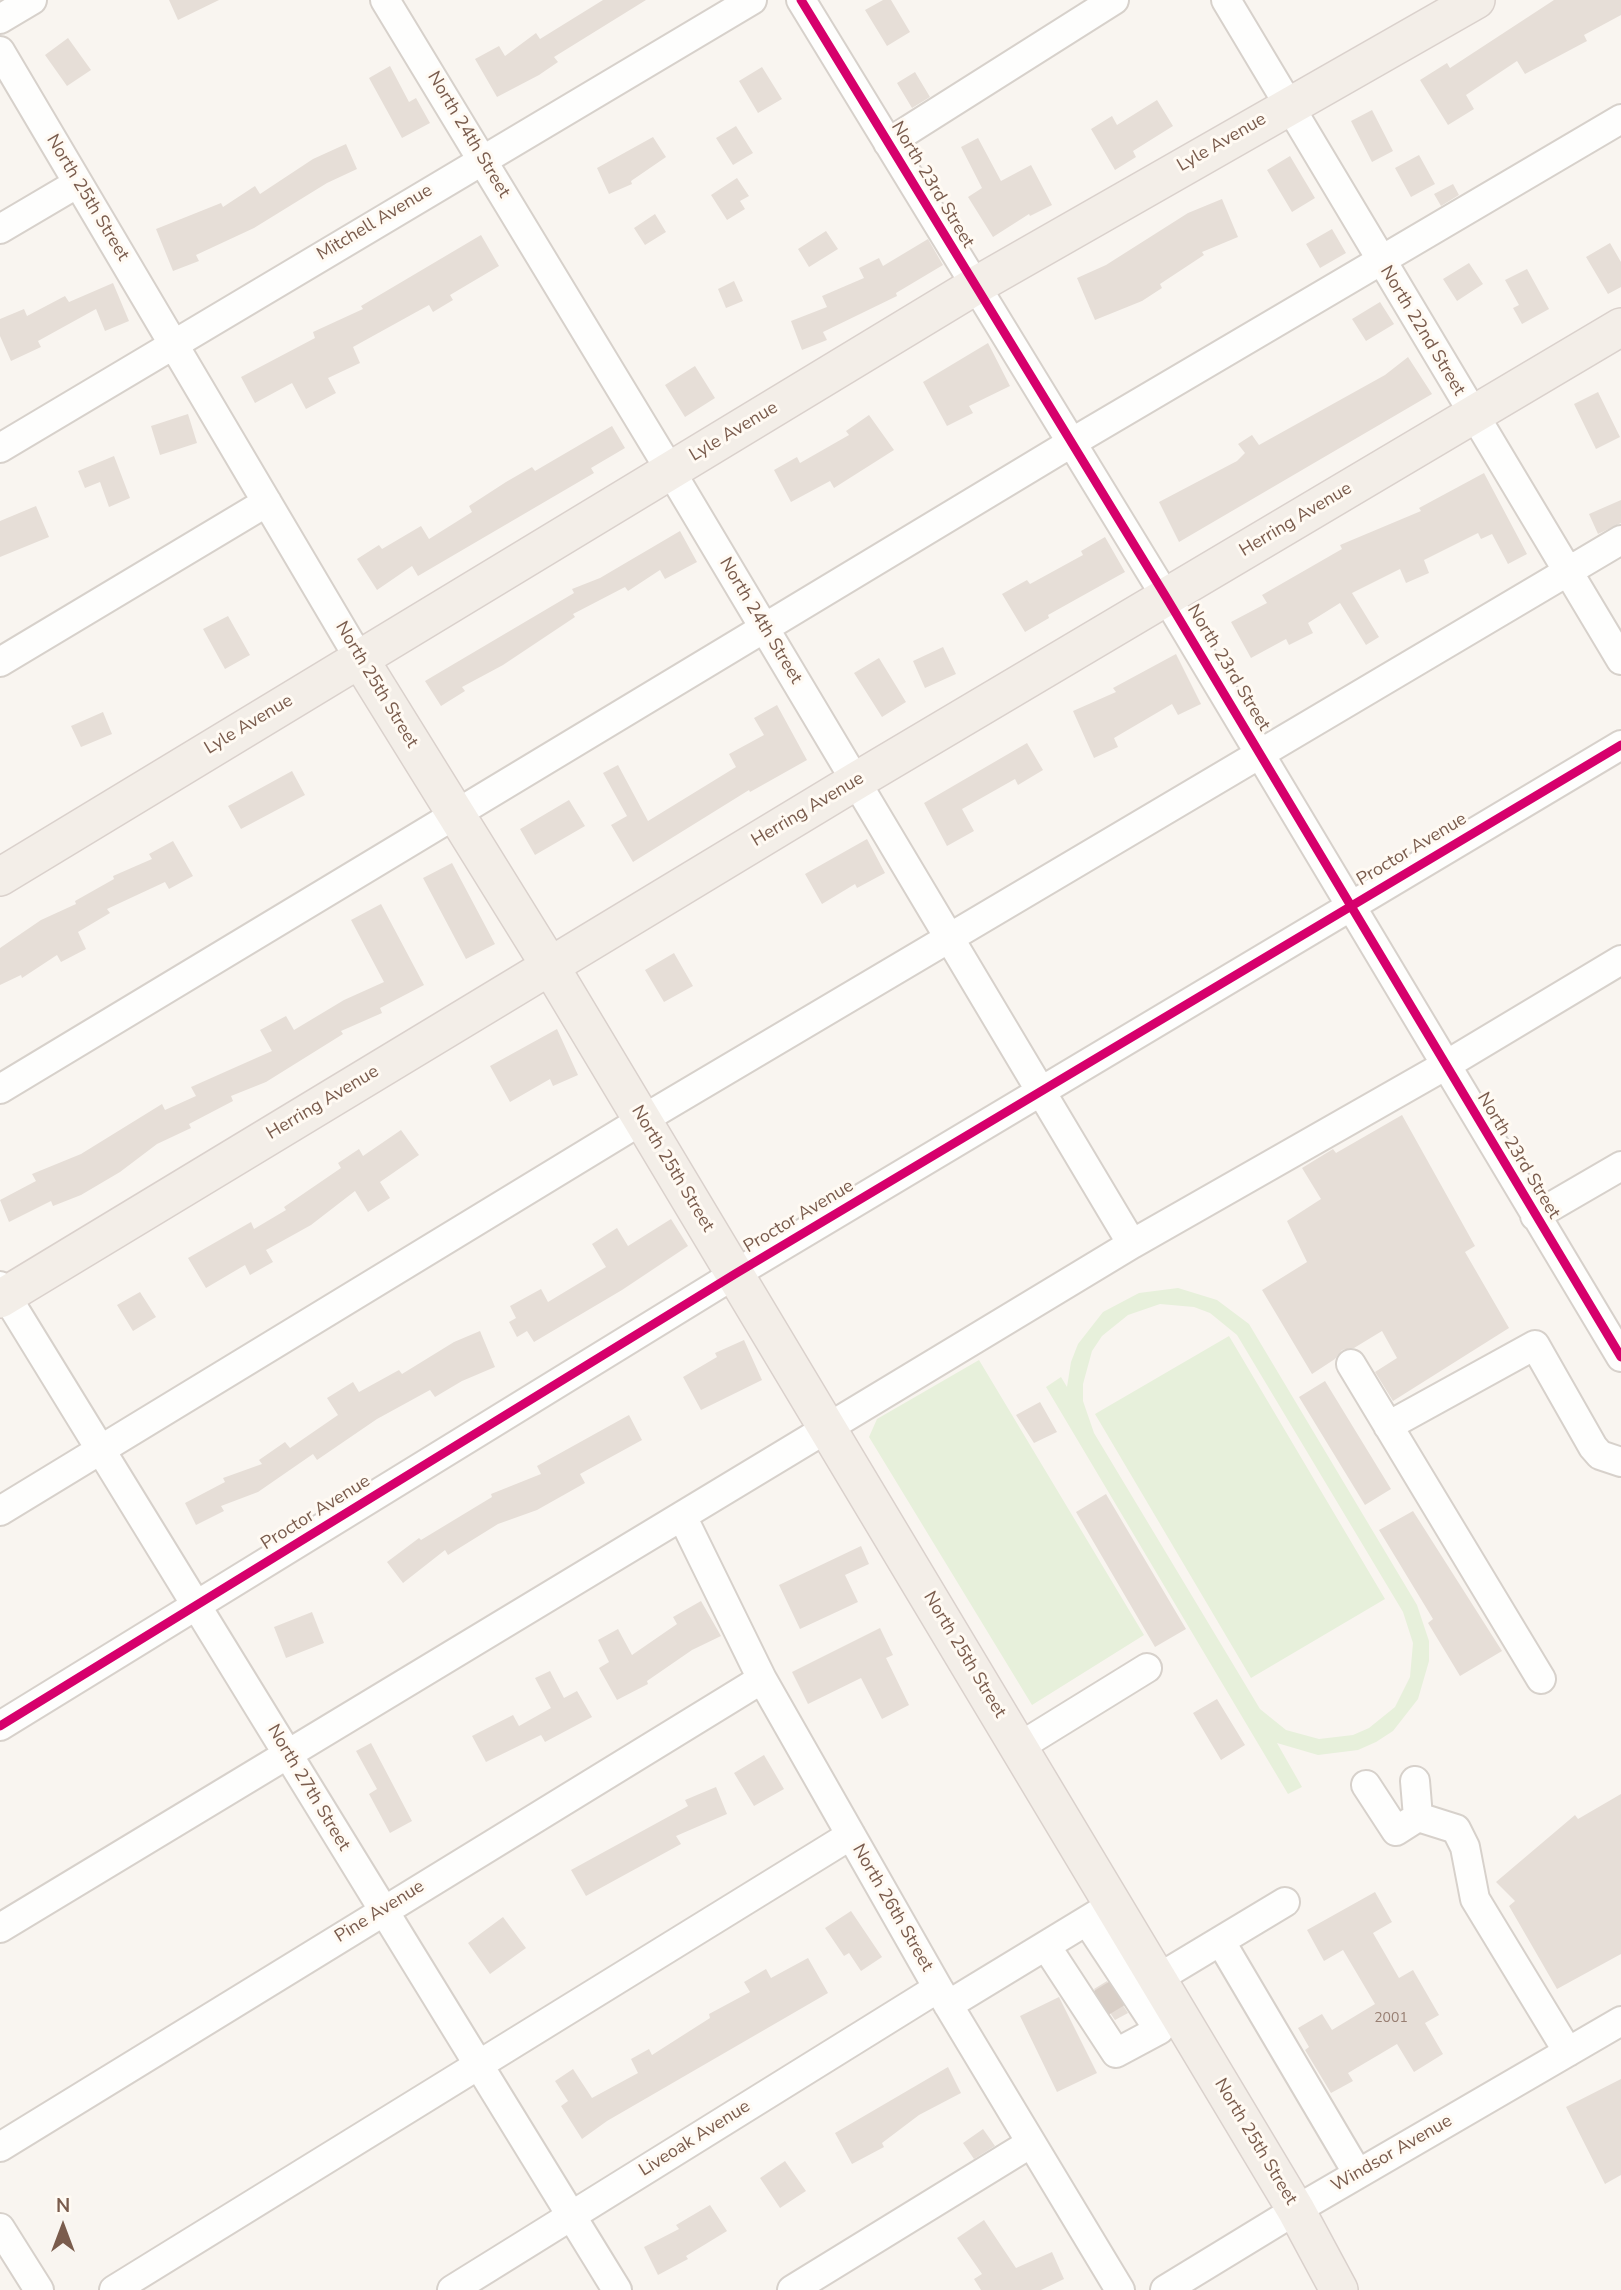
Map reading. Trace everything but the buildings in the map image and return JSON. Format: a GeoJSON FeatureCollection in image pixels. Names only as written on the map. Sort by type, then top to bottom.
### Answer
{"type":"FeatureCollection","features":[{"type":"Feature","properties":{"kind":"main road","name":"Lyle Avenue"},"geometry":{"type":"LineString","coordinates":[[0,877],[975,286],[1286,106],[1476,0]]}},
{"type":"Feature","properties":{"kind":"main road","name":"Herring Avenue"},"geometry":{"type":"LineString","coordinates":[[2,1293],[856,781],[1621,327]]}},
{"type":"Feature","properties":{"kind":"main road","name":"North 25th Street"},"geometry":{"type":"LineString","coordinates":[[359,658],[550,966],[1019,1747],[1100,1913],[1122,1948],[1131,1998],[1296,2210],[1339,2290]]}},
{"type":"Feature","properties":{"kind":"street"},"geometry":{"type":"LineString","coordinates":[[0,19],[32,0]]}},
{"type":"Feature","properties":{"kind":"street","name":"North 24th Street"},"geometry":{"type":"LineString","coordinates":[[385,0],[765,628],[1132,1244]]}},
{"type":"Feature","properties":{"kind":"street","name":"Mitchell Avenue"},"geometry":{"type":"LineString","coordinates":[[0,448],[752,0]]}},
{"type":"Feature","properties":{"kind":"street","name":"North 23rd Street"},"geometry":{"type":"LineString","coordinates":[[801,0],[1166,597],[1621,1357]]}},
{"type":"Feature","properties":{"kind":"street"},"geometry":{"type":"LineString","coordinates":[[888,143],[1114,0]]}},
{"type":"Feature","properties":{"kind":"street","name":"North 22nd Street"},"geometry":{"type":"LineString","coordinates":[[1226,0],[1286,106],[1621,660]]}},
{"type":"Feature","properties":{"kind":"street","name":"North 25th Street"},"geometry":{"type":"LineString","coordinates":[[0,51],[359,658]]}},
{"type":"Feature","properties":{"kind":"street"},"geometry":{"type":"LineString","coordinates":[[0,1089],[1071,443],[1621,119]]}},
{"type":"Feature","properties":{"kind":"street"},"geometry":{"type":"LineString","coordinates":[[0,229],[78,183]]}},
{"type":"Feature","properties":{"kind":"street"},"geometry":{"type":"LineString","coordinates":[[0,662],[267,502]]}},
{"type":"Feature","properties":{"kind":"street"},"geometry":{"type":"LineString","coordinates":[[0,1511],[642,1119],[1621,540]]}},
{"type":"Feature","properties":{"kind":"street","name":"Proctor Avenue"},"geometry":{"type":"LineString","coordinates":[[0,1726],[1040,1089],[1621,745]]}},
{"type":"Feature","properties":{"kind":"street"},"geometry":{"type":"LineString","coordinates":[[0,1928],[1132,1244],[1446,1065],[1621,960]]}},
{"type":"Feature","properties":{"kind":"street"},"geometry":{"type":"LineString","coordinates":[[1535,1216],[1621,1166]]}},
{"type":"Feature","properties":{"kind":"street","name":"North 27th Street"},"geometry":{"type":"LineString","coordinates":[[2,1293],[617,2290]]}},
{"type":"Feature","properties":{"kind":"street"},"geometry":{"type":"LineString","coordinates":[[1388,1426],[1535,1345],[1593,1447],[1600,1455],[1621,1462]]}},
{"type":"Feature","properties":{"kind":"street"},"geometry":{"type":"LineString","coordinates":[[1351,1364],[1541,1679]]}},
{"type":"Feature","properties":{"kind":"street","name":"North 26th Street"},"geometry":{"type":"LineString","coordinates":[[682,1516],[762,1679],[943,1997],[1120,2290]]}},
{"type":"Feature","properties":{"kind":"street"},"geometry":{"type":"LineString","coordinates":[[1019,1747],[1147,1668]]}},
{"type":"Feature","properties":{"kind":"street","name":"Pine Avenue"},"geometry":{"type":"LineString","coordinates":[[0,2147],[762,1679]]}},
{"type":"Feature","properties":{"kind":"street"},"geometry":{"type":"LineString","coordinates":[[1415,1781],[1418,1817]]}},
{"type":"Feature","properties":{"kind":"street"},"geometry":{"type":"LineString","coordinates":[[1366,1785],[1396,1831],[1418,1817],[1456,1829],[1465,1847],[1475,1899],[1568,2052]]}},
{"type":"Feature","properties":{"kind":"street"},"geometry":{"type":"LineString","coordinates":[[114,2290],[851,1835]]}},
{"type":"Feature","properties":{"kind":"street"},"geometry":{"type":"LineString","coordinates":[[1046,1946],[1131,1998],[1285,1902]]}},
{"type":"Feature","properties":{"kind":"street","name":"Liveoak Avenue"},"geometry":{"type":"LineString","coordinates":[[452,2290],[571,2216],[943,1997],[1046,1946],[1100,1913]]}},
{"type":"Feature","properties":{"kind":"street"},"geometry":{"type":"LineString","coordinates":[[1222,1942],[1358,2174]]}},
{"type":"Feature","properties":{"kind":"street","name":"Windsor Avenue"},"geometry":{"type":"LineString","coordinates":[[1165,2290],[1296,2210],[1621,2021]]}},
{"type":"Feature","properties":{"kind":"street"},"geometry":{"type":"LineString","coordinates":[[792,2290],[1031,2143]]}},
{"type":"Feature","properties":{"kind":"street"},"geometry":{"type":"LineString","coordinates":[[0,2228],[38,2290]]}},
{"type":"Feature","properties":{"kind":"green space"},"geometry":{"type":"Polygon","coordinates":[[[1178,1288],[1217,1300],[1249,1324],[1417,1605],[1429,1641],[1429,1661],[1418,1699],[1393,1731],[1358,1750],[1318,1755],[1277,1743],[1302,1787],[1288,1794],[1046,1387],[1061,1377],[1067,1387],[1071,1362],[1078,1344],[1103,1312],[1139,1293],[1178,1288]],[[1160,1304],[1128,1315],[1102,1336],[1092,1351],[1083,1384],[1083,1401],[1094,1433],[1260,1709],[1286,1730],[1319,1739],[1353,1735],[1369,1728],[1395,1707],[1410,1677],[1413,1643],[1403,1612],[1237,1335],[1210,1313],[1194,1307],[1160,1304]]]}},
{"type":"Feature","properties":{"kind":"green space"},"geometry":{"type":"Polygon","coordinates":[[[1229,1336],[1385,1599],[1251,1678],[1095,1414],[1229,1336]]]}},
{"type":"Feature","properties":{"kind":"green space"},"geometry":{"type":"Polygon","coordinates":[[[979,1360],[1144,1635],[1032,1705],[869,1437],[877,1419],[979,1360]]]}},
{"type":"Feature","properties":{"kind":"tunnel"},"geometry":{"type":"LineString","coordinates":[[1101,2003],[1121,1991]]}},
{"type":"Feature","properties":{"kind":"cycle path"},"geometry":{"type":"LineString","coordinates":[[801,0],[1166,597],[1621,1357]]}},
{"type":"Feature","properties":{"kind":"cycle path"},"geometry":{"type":"LineString","coordinates":[[0,1726],[735,1274],[1621,745]]}}]}
